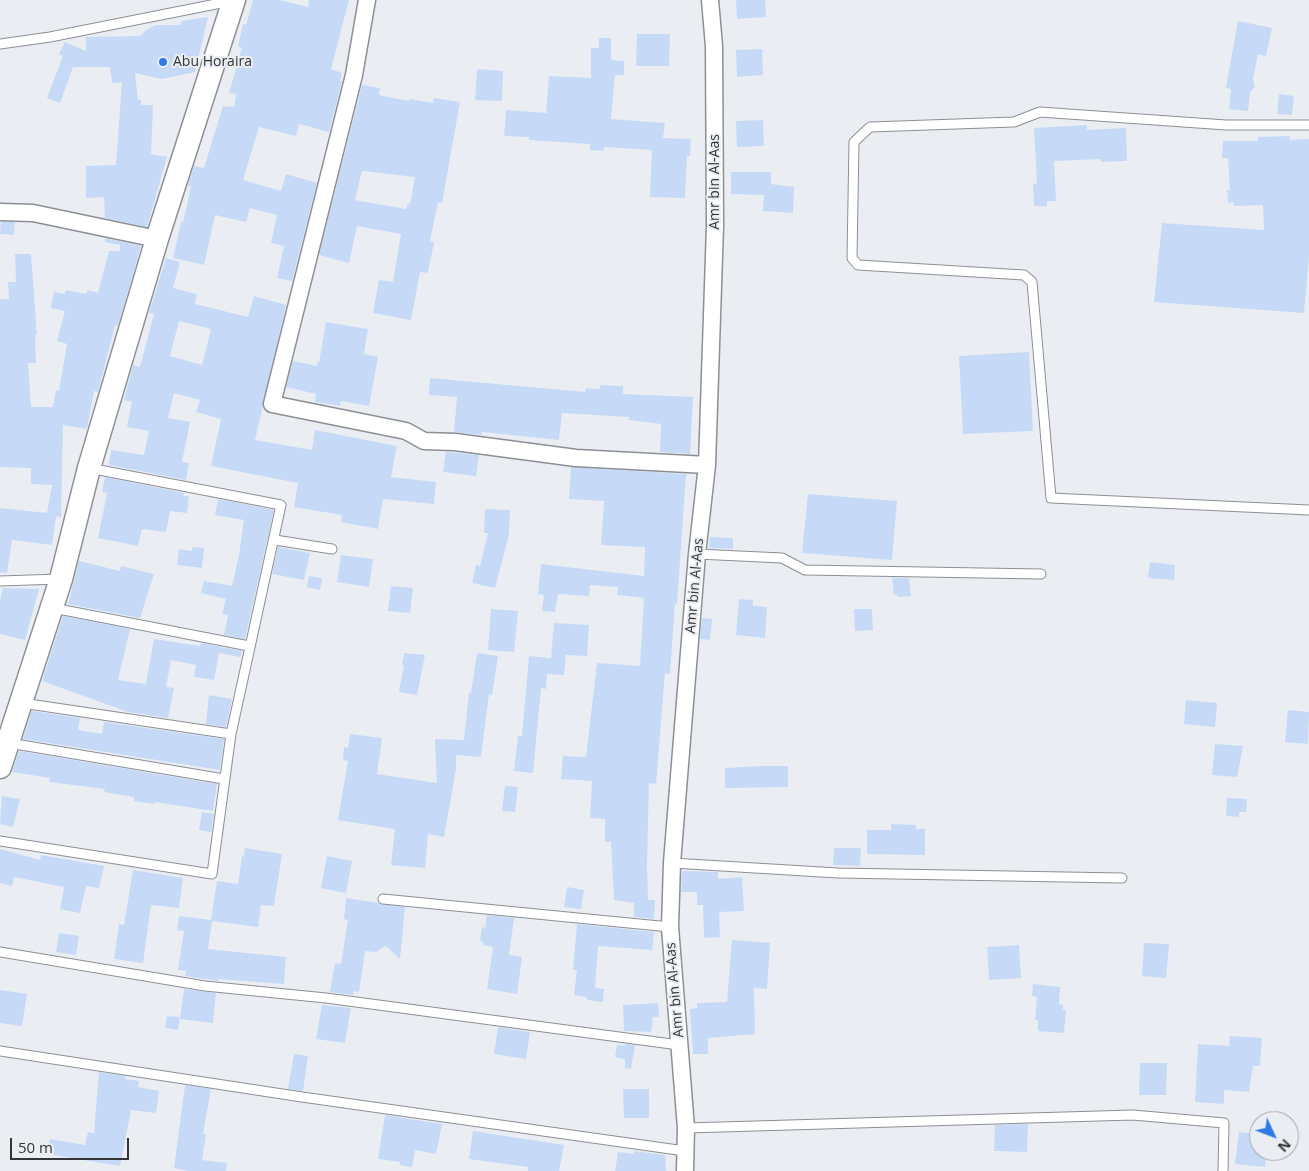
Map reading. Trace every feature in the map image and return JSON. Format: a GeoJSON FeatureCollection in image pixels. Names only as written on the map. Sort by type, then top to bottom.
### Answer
{"type":"FeatureCollection","features":[{"type":"Feature","properties":{"kind":"street"},"geometry":{"type":"LineString","coordinates":[[0,767],[61,579],[89,468],[157,239],[234,0]]}},
{"type":"Feature","properties":{"kind":"street"},"geometry":{"type":"LineString","coordinates":[[367,0],[354,76],[272,404],[406,431],[424,442],[455,442],[576,458],[707,465]]}},
{"type":"Feature","properties":{"kind":"street","name":"Amr bin Al-Aas"},"geometry":{"type":"LineString","coordinates":[[685,1171],[686,1128],[670,927],[672,863],[697,554],[707,465],[715,226],[714,46],[710,0]]}},
{"type":"Feature","properties":{"kind":"street"},"geometry":{"type":"LineString","coordinates":[[0,212],[34,213],[157,239]]}},
{"type":"Feature","properties":{"kind":"lane"},"geometry":{"type":"LineString","coordinates":[[0,44],[50,37],[234,0]]}},
{"type":"Feature","properties":{"kind":"lane"},"geometry":{"type":"LineString","coordinates":[[1309,125],[1226,125],[1040,112],[1014,122],[870,127],[854,142],[852,258],[858,266],[1024,275],[1032,282],[1051,498],[1309,510]]}},
{"type":"Feature","properties":{"kind":"lane"},"geometry":{"type":"LineString","coordinates":[[0,841],[212,874],[231,734],[249,646],[275,540],[281,505],[89,468]]}},
{"type":"Feature","properties":{"kind":"lane"},"geometry":{"type":"LineString","coordinates":[[275,540],[332,549]]}},
{"type":"Feature","properties":{"kind":"lane"},"geometry":{"type":"LineString","coordinates":[[697,554],[782,558],[805,570],[1041,574]]}},
{"type":"Feature","properties":{"kind":"lane"},"geometry":{"type":"LineString","coordinates":[[0,581],[61,579]]}},
{"type":"Feature","properties":{"kind":"lane"},"geometry":{"type":"LineString","coordinates":[[52,608],[249,646]]}},
{"type":"Feature","properties":{"kind":"lane"},"geometry":{"type":"LineString","coordinates":[[22,703],[231,734]]}},
{"type":"Feature","properties":{"kind":"lane"},"geometry":{"type":"LineString","coordinates":[[9,744],[224,778]]}},
{"type":"Feature","properties":{"kind":"lane"},"geometry":{"type":"LineString","coordinates":[[672,863],[838,873],[1122,878]]}},
{"type":"Feature","properties":{"kind":"lane"},"geometry":{"type":"LineString","coordinates":[[383,899],[670,927]]}},
{"type":"Feature","properties":{"kind":"lane"},"geometry":{"type":"LineString","coordinates":[[0,952],[205,986],[326,998],[680,1045]]}},
{"type":"Feature","properties":{"kind":"lane"},"geometry":{"type":"LineString","coordinates":[[0,1051],[292,1096],[685,1151]]}},
{"type":"Feature","properties":{"kind":"lane"},"geometry":{"type":"LineString","coordinates":[[686,1128],[1133,1115],[1224,1123],[1223,1171]]}},
{"type":"Feature","properties":{"kind":"building"},"geometry":{"type":"Polygon","coordinates":[[[253,0],[280,0],[308,7],[309,0],[349,0],[331,69],[342,73],[340,81],[342,81],[329,132],[299,124],[296,136],[259,127],[243,180],[281,191],[286,174],[317,183],[292,281],[277,278],[284,246],[271,243],[277,215],[250,208],[246,222],[215,215],[204,265],[173,258],[181,222],[183,223],[191,186],[188,185],[194,166],[204,168],[223,106],[234,107],[236,94],[229,93],[242,48],[238,46],[243,24],[246,25],[253,0]]]}},
{"type":"Feature","properties":{"kind":"building"},"geometry":{"type":"Polygon","coordinates":[[[736,0],[765,0],[766,17],[737,19],[736,0]]]}},
{"type":"Feature","properties":{"kind":"building"},"geometry":{"type":"Polygon","coordinates":[[[208,17],[195,72],[162,79],[135,73],[138,100],[141,100],[141,105],[153,105],[151,154],[167,157],[147,227],[105,218],[104,197],[86,198],[86,166],[116,165],[122,82],[112,83],[110,67],[73,67],[60,103],[47,98],[63,56],[59,54],[65,42],[86,51],[86,37],[140,36],[146,30],[156,25],[181,25],[181,21],[208,17]]]}},
{"type":"Feature","properties":{"kind":"building"},"geometry":{"type":"Polygon","coordinates":[[[1238,21],[1272,28],[1266,56],[1258,54],[1253,79],[1255,87],[1250,92],[1248,111],[1229,109],[1231,89],[1226,88],[1238,21]]]}},
{"type":"Feature","properties":{"kind":"building"},"geometry":{"type":"Polygon","coordinates":[[[637,34],[670,34],[669,66],[636,66],[637,34]]]}},
{"type":"Feature","properties":{"kind":"building"},"geometry":{"type":"Polygon","coordinates":[[[599,38],[611,38],[611,60],[624,61],[624,75],[615,75],[611,119],[665,123],[663,138],[691,139],[690,156],[687,156],[685,198],[650,197],[652,150],[604,147],[604,151],[590,150],[590,144],[529,140],[529,137],[504,136],[506,110],[546,113],[549,76],[591,78],[591,48],[599,48],[599,38]]]}},
{"type":"Feature","properties":{"kind":"building"},"geometry":{"type":"Polygon","coordinates":[[[762,49],[763,75],[737,77],[736,50],[762,49]]]}},
{"type":"Feature","properties":{"kind":"building"},"geometry":{"type":"Polygon","coordinates":[[[477,69],[503,71],[502,101],[475,100],[477,69]]]}},
{"type":"Feature","properties":{"kind":"building"},"geometry":{"type":"Polygon","coordinates":[[[362,85],[380,88],[379,95],[409,101],[410,99],[433,103],[434,98],[460,102],[442,203],[438,202],[430,241],[434,242],[428,273],[420,272],[411,320],[373,313],[379,280],[393,282],[401,234],[357,226],[349,263],[319,255],[362,85]],[[362,171],[355,200],[406,209],[408,203],[410,204],[415,177],[362,171]]]}},
{"type":"Feature","properties":{"kind":"building"},"geometry":{"type":"Polygon","coordinates":[[[1279,94],[1294,96],[1292,115],[1277,114],[1279,94]]]}},
{"type":"Feature","properties":{"kind":"building"},"geometry":{"type":"Polygon","coordinates":[[[763,120],[764,146],[737,147],[736,121],[763,120]]]}},
{"type":"Feature","properties":{"kind":"building"},"geometry":{"type":"Polygon","coordinates":[[[1087,125],[1087,130],[1126,128],[1127,161],[1101,162],[1101,159],[1054,161],[1056,201],[1047,201],[1047,206],[1034,206],[1033,184],[1037,184],[1034,128],[1087,125]]]}},
{"type":"Feature","properties":{"kind":"building"},"geometry":{"type":"Polygon","coordinates":[[[1290,136],[1290,140],[1309,139],[1309,257],[1304,313],[1154,302],[1162,223],[1264,230],[1263,205],[1234,206],[1234,202],[1228,203],[1227,190],[1230,190],[1228,158],[1222,158],[1223,141],[1258,141],[1258,137],[1290,136]]]}},
{"type":"Feature","properties":{"kind":"building"},"geometry":{"type":"Polygon","coordinates":[[[731,172],[771,172],[771,184],[794,187],[793,213],[763,211],[764,195],[731,194],[731,172]]]}},
{"type":"Feature","properties":{"kind":"building"},"geometry":{"type":"Polygon","coordinates":[[[1,222],[15,222],[14,235],[0,234],[1,222]]]}},
{"type":"Feature","properties":{"kind":"building"},"geometry":{"type":"Polygon","coordinates":[[[105,238],[141,246],[118,326],[115,325],[98,392],[94,391],[87,429],[63,425],[61,517],[56,516],[52,545],[12,540],[7,573],[0,572],[0,508],[47,513],[52,485],[31,484],[31,468],[0,467],[0,299],[9,299],[8,282],[16,282],[15,254],[31,254],[37,335],[35,335],[36,363],[28,363],[31,407],[53,407],[56,390],[59,391],[67,344],[57,341],[65,311],[51,308],[54,292],[65,294],[66,290],[86,294],[88,290],[98,293],[109,251],[120,251],[120,245],[105,242],[105,238]]]}},
{"type":"Feature","properties":{"kind":"building"},"geometry":{"type":"Polygon","coordinates":[[[166,258],[180,262],[173,288],[197,294],[195,304],[248,317],[254,296],[286,305],[255,440],[312,450],[315,430],[397,446],[391,477],[436,482],[434,504],[383,499],[378,529],[341,522],[342,515],[294,507],[298,483],[211,466],[221,419],[196,412],[200,400],[174,393],[168,418],[190,422],[182,462],[189,463],[186,480],[109,465],[111,450],[144,455],[149,431],[127,427],[132,402],[124,400],[133,365],[140,367],[154,314],[149,313],[166,258]],[[179,321],[170,356],[202,365],[211,329],[179,321]]]}},
{"type":"Feature","properties":{"kind":"building"},"geometry":{"type":"Polygon","coordinates":[[[326,322],[368,329],[364,354],[378,357],[369,406],[341,401],[340,406],[315,402],[316,394],[286,387],[293,361],[317,366],[326,322]]]}},
{"type":"Feature","properties":{"kind":"building"},"geometry":{"type":"Polygon","coordinates":[[[1029,352],[1033,431],[963,434],[959,356],[1029,352]]]}},
{"type":"Feature","properties":{"kind":"building"},"geometry":{"type":"Polygon","coordinates":[[[430,378],[585,392],[586,388],[600,389],[600,385],[623,386],[623,394],[693,397],[690,454],[660,452],[661,424],[629,420],[629,417],[562,413],[559,440],[482,432],[482,435],[454,432],[457,397],[429,395],[430,378]]]}},
{"type":"Feature","properties":{"kind":"building"},"geometry":{"type":"Polygon","coordinates":[[[446,452],[479,455],[476,476],[443,472],[446,452]]]}},
{"type":"Feature","properties":{"kind":"building"},"geometry":{"type":"Polygon","coordinates":[[[571,467],[686,474],[670,674],[665,673],[656,784],[649,783],[648,900],[655,900],[654,919],[634,917],[634,903],[614,900],[611,842],[605,842],[605,819],[590,818],[592,781],[561,779],[563,756],[586,757],[597,663],[640,666],[644,598],[617,595],[618,587],[590,585],[589,596],[558,594],[555,612],[542,611],[544,595],[538,594],[541,564],[644,576],[645,547],[601,545],[604,501],[569,499],[571,467]]]}},
{"type":"Feature","properties":{"kind":"building"},"geometry":{"type":"Polygon","coordinates":[[[105,477],[184,493],[183,496],[189,496],[187,513],[170,511],[166,532],[142,529],[138,546],[98,538],[107,493],[102,492],[105,477]]]}},
{"type":"Feature","properties":{"kind":"building"},"geometry":{"type":"Polygon","coordinates":[[[808,494],[897,501],[892,560],[802,553],[808,494]]]}},
{"type":"Feature","properties":{"kind":"building"},"geometry":{"type":"Polygon","coordinates":[[[218,499],[274,510],[245,639],[224,635],[228,615],[222,614],[226,599],[201,593],[204,581],[232,586],[239,555],[244,520],[215,515],[218,499]]]}},
{"type":"Feature","properties":{"kind":"building"},"geometry":{"type":"Polygon","coordinates":[[[485,509],[510,510],[509,534],[495,588],[472,583],[476,565],[480,566],[488,533],[484,533],[485,509]]]}},
{"type":"Feature","properties":{"kind":"building"},"geometry":{"type":"Polygon","coordinates":[[[710,537],[733,538],[733,549],[709,548],[710,537]]]}},
{"type":"Feature","properties":{"kind":"building"},"geometry":{"type":"Polygon","coordinates":[[[192,547],[204,548],[202,568],[177,565],[179,549],[192,551],[192,547]]]}},
{"type":"Feature","properties":{"kind":"building"},"geometry":{"type":"Polygon","coordinates":[[[278,547],[310,553],[304,580],[272,574],[278,547]]]}},
{"type":"Feature","properties":{"kind":"building"},"geometry":{"type":"Polygon","coordinates":[[[341,555],[373,559],[369,587],[337,582],[341,555]]]}},
{"type":"Feature","properties":{"kind":"building"},"geometry":{"type":"Polygon","coordinates":[[[79,561],[120,571],[121,566],[154,574],[140,618],[68,604],[79,561]]]}},
{"type":"Feature","properties":{"kind":"building"},"geometry":{"type":"Polygon","coordinates":[[[1150,562],[1175,565],[1174,580],[1148,578],[1150,562]]]}},
{"type":"Feature","properties":{"kind":"building"},"geometry":{"type":"Polygon","coordinates":[[[309,576],[322,578],[320,590],[307,587],[309,576]]]}},
{"type":"Feature","properties":{"kind":"building"},"geometry":{"type":"Polygon","coordinates":[[[892,578],[909,578],[911,596],[898,597],[894,595],[892,578]]]}},
{"type":"Feature","properties":{"kind":"building"},"geometry":{"type":"Polygon","coordinates":[[[391,586],[413,588],[410,613],[388,611],[391,586]]]}},
{"type":"Feature","properties":{"kind":"building"},"geometry":{"type":"Polygon","coordinates":[[[3,588],[39,589],[25,640],[0,634],[0,601],[3,588]]]}},
{"type":"Feature","properties":{"kind":"building"},"geometry":{"type":"Polygon","coordinates":[[[739,599],[753,600],[753,606],[767,607],[765,638],[736,635],[739,599]]]}},
{"type":"Feature","properties":{"kind":"building"},"geometry":{"type":"Polygon","coordinates":[[[491,609],[518,611],[514,652],[488,650],[491,609]]]}},
{"type":"Feature","properties":{"kind":"building"},"geometry":{"type":"Polygon","coordinates":[[[854,609],[872,609],[873,630],[855,631],[854,609]]]}},
{"type":"Feature","properties":{"kind":"building"},"geometry":{"type":"Polygon","coordinates":[[[63,616],[130,629],[118,680],[146,684],[154,639],[200,646],[201,643],[242,651],[240,657],[219,653],[214,680],[194,677],[196,665],[171,660],[166,687],[174,688],[168,718],[128,712],[42,681],[63,616]]]}},
{"type":"Feature","properties":{"kind":"building"},"geometry":{"type":"Polygon","coordinates":[[[702,618],[712,619],[710,640],[700,639],[702,618]]]}},
{"type":"Feature","properties":{"kind":"building"},"geometry":{"type":"Polygon","coordinates":[[[554,623],[589,625],[587,656],[566,655],[564,675],[547,674],[546,689],[541,688],[533,773],[514,771],[518,736],[522,736],[529,656],[551,658],[554,623]]]}},
{"type":"Feature","properties":{"kind":"building"},"geometry":{"type":"Polygon","coordinates":[[[404,653],[425,655],[417,695],[399,692],[404,665],[402,665],[404,653]]]}},
{"type":"Feature","properties":{"kind":"building"},"geometry":{"type":"Polygon","coordinates":[[[477,653],[498,656],[492,695],[489,694],[481,757],[456,755],[456,769],[444,837],[428,834],[425,868],[391,865],[395,829],[338,820],[348,761],[343,760],[344,747],[348,748],[350,734],[382,738],[377,774],[437,783],[435,739],[464,740],[469,693],[471,693],[477,653]]]}},
{"type":"Feature","properties":{"kind":"building"},"geometry":{"type":"Polygon","coordinates":[[[209,695],[232,699],[226,727],[206,724],[209,695]]]}},
{"type":"Feature","properties":{"kind":"building"},"geometry":{"type":"Polygon","coordinates":[[[1186,700],[1217,703],[1215,727],[1184,724],[1186,700]]]}},
{"type":"Feature","properties":{"kind":"building"},"geometry":{"type":"Polygon","coordinates":[[[1288,710],[1309,712],[1308,744],[1285,742],[1288,710]]]}},
{"type":"Feature","properties":{"kind":"building"},"geometry":{"type":"Polygon","coordinates":[[[32,711],[80,718],[78,730],[102,734],[104,722],[224,739],[220,770],[23,739],[32,711]]]}},
{"type":"Feature","properties":{"kind":"building"},"geometry":{"type":"Polygon","coordinates":[[[1215,744],[1243,746],[1237,777],[1212,775],[1215,744]]]}},
{"type":"Feature","properties":{"kind":"building"},"geometry":{"type":"Polygon","coordinates":[[[19,751],[217,784],[213,811],[155,802],[155,804],[134,801],[134,797],[104,792],[105,789],[49,782],[50,778],[12,772],[19,751]]]}},
{"type":"Feature","properties":{"kind":"building"},"geometry":{"type":"Polygon","coordinates":[[[788,766],[788,787],[725,788],[725,768],[788,766]]]}},
{"type":"Feature","properties":{"kind":"building"},"geometry":{"type":"Polygon","coordinates":[[[505,786],[518,787],[515,812],[502,811],[505,786]]]}},
{"type":"Feature","properties":{"kind":"building"},"geometry":{"type":"Polygon","coordinates":[[[2,796],[20,799],[13,827],[0,824],[2,796]]]}},
{"type":"Feature","properties":{"kind":"building"},"geometry":{"type":"Polygon","coordinates":[[[1227,798],[1247,799],[1246,812],[1239,812],[1239,817],[1226,816],[1227,798]]]}},
{"type":"Feature","properties":{"kind":"building"},"geometry":{"type":"Polygon","coordinates":[[[202,812],[214,814],[211,832],[199,830],[202,812]]]}},
{"type":"Feature","properties":{"kind":"building"},"geometry":{"type":"Polygon","coordinates":[[[891,824],[916,825],[916,829],[925,829],[925,855],[867,854],[867,830],[891,830],[891,824]]]}},
{"type":"Feature","properties":{"kind":"building"},"geometry":{"type":"Polygon","coordinates":[[[245,848],[282,854],[274,906],[261,905],[258,927],[212,921],[208,949],[286,957],[284,984],[218,979],[218,981],[185,976],[186,971],[178,970],[184,931],[177,930],[179,916],[211,920],[217,881],[238,884],[245,848]]]}},
{"type":"Feature","properties":{"kind":"building"},"geometry":{"type":"Polygon","coordinates":[[[834,848],[861,848],[860,866],[833,865],[834,848]]]}},
{"type":"Feature","properties":{"kind":"building"},"geometry":{"type":"Polygon","coordinates":[[[0,849],[40,860],[41,855],[104,866],[99,888],[86,886],[80,913],[60,909],[64,887],[14,877],[12,886],[0,883],[0,849]]]}},
{"type":"Feature","properties":{"kind":"building"},"geometry":{"type":"Polygon","coordinates":[[[327,856],[352,861],[346,893],[321,888],[327,856]]]}},
{"type":"Feature","properties":{"kind":"building"},"geometry":{"type":"Polygon","coordinates":[[[133,870],[183,878],[179,908],[151,905],[143,963],[114,959],[119,924],[124,925],[133,870]]]}},
{"type":"Feature","properties":{"kind":"building"},"geometry":{"type":"Polygon","coordinates":[[[682,871],[718,872],[718,879],[742,877],[744,911],[719,912],[720,937],[704,938],[703,905],[697,905],[697,892],[681,892],[682,871]]]}},
{"type":"Feature","properties":{"kind":"building"},"geometry":{"type":"Polygon","coordinates":[[[567,887],[584,890],[581,909],[564,907],[567,887]]]}},
{"type":"Feature","properties":{"kind":"building"},"geometry":{"type":"Polygon","coordinates":[[[346,898],[405,907],[400,959],[386,946],[376,952],[365,951],[359,992],[354,991],[353,995],[330,992],[335,963],[341,964],[348,920],[344,919],[346,898]]]}},
{"type":"Feature","properties":{"kind":"building"},"geometry":{"type":"Polygon","coordinates":[[[487,915],[514,918],[509,955],[522,957],[517,994],[487,989],[493,947],[483,945],[483,942],[480,941],[482,927],[485,928],[487,915]]]}},
{"type":"Feature","properties":{"kind":"building"},"geometry":{"type":"Polygon","coordinates":[[[577,924],[654,932],[652,950],[598,946],[595,988],[604,989],[603,1002],[587,1000],[587,997],[574,995],[577,970],[573,970],[577,924]]]}},
{"type":"Feature","properties":{"kind":"building"},"geometry":{"type":"Polygon","coordinates":[[[59,933],[79,936],[76,955],[56,952],[59,933]]]}},
{"type":"Feature","properties":{"kind":"building"},"geometry":{"type":"Polygon","coordinates":[[[732,940],[770,943],[767,989],[754,988],[755,1034],[708,1038],[708,1054],[693,1054],[690,1009],[697,1008],[697,1003],[727,1002],[732,940]]]}},
{"type":"Feature","properties":{"kind":"building"},"geometry":{"type":"Polygon","coordinates":[[[1144,943],[1169,944],[1166,978],[1142,976],[1144,943]]]}},
{"type":"Feature","properties":{"kind":"building"},"geometry":{"type":"Polygon","coordinates":[[[1019,945],[1021,978],[989,980],[987,947],[1019,945]]]}},
{"type":"Feature","properties":{"kind":"building"},"geometry":{"type":"Polygon","coordinates":[[[1033,984],[1060,987],[1059,1004],[1063,1005],[1063,1010],[1066,1010],[1064,1033],[1038,1031],[1038,1020],[1035,1020],[1037,997],[1032,996],[1033,984]]]}},
{"type":"Feature","properties":{"kind":"building"},"geometry":{"type":"Polygon","coordinates":[[[184,989],[216,993],[213,1023],[180,1019],[184,989]]]}},
{"type":"Feature","properties":{"kind":"building"},"geometry":{"type":"Polygon","coordinates":[[[0,990],[27,994],[22,1026],[0,1023],[0,990]]]}},
{"type":"Feature","properties":{"kind":"building"},"geometry":{"type":"Polygon","coordinates":[[[658,1003],[659,1017],[653,1017],[651,1032],[624,1031],[623,1005],[658,1003]]]}},
{"type":"Feature","properties":{"kind":"building"},"geometry":{"type":"Polygon","coordinates":[[[322,1005],[351,1008],[345,1043],[316,1039],[322,1005]]]}},
{"type":"Feature","properties":{"kind":"building"},"geometry":{"type":"Polygon","coordinates":[[[167,1016],[180,1017],[178,1030],[165,1028],[167,1016]]]}},
{"type":"Feature","properties":{"kind":"building"},"geometry":{"type":"Polygon","coordinates":[[[498,1027],[530,1032],[526,1059],[494,1054],[498,1027]]]}},
{"type":"Feature","properties":{"kind":"building"},"geometry":{"type":"Polygon","coordinates":[[[1230,1036],[1262,1038],[1260,1066],[1253,1066],[1249,1092],[1224,1090],[1224,1104],[1195,1102],[1198,1044],[1229,1046],[1230,1036]]]}},
{"type":"Feature","properties":{"kind":"building"},"geometry":{"type":"Polygon","coordinates":[[[625,1044],[635,1045],[631,1069],[625,1068],[625,1059],[615,1057],[617,1045],[625,1046],[625,1044]]]}},
{"type":"Feature","properties":{"kind":"building"},"geometry":{"type":"Polygon","coordinates":[[[294,1054],[308,1056],[303,1091],[288,1089],[294,1054]]]}},
{"type":"Feature","properties":{"kind":"building"},"geometry":{"type":"Polygon","coordinates":[[[1140,1063],[1167,1063],[1166,1095],[1139,1095],[1140,1063]]]}},
{"type":"Feature","properties":{"kind":"building"},"geometry":{"type":"Polygon","coordinates":[[[99,1072],[126,1076],[125,1079],[139,1081],[138,1087],[159,1091],[156,1113],[131,1110],[120,1166],[47,1154],[50,1139],[85,1145],[88,1132],[94,1133],[99,1072]]]}},
{"type":"Feature","properties":{"kind":"building"},"geometry":{"type":"Polygon","coordinates":[[[185,1085],[211,1089],[203,1134],[206,1134],[202,1160],[227,1163],[226,1171],[189,1171],[174,1168],[185,1085]]]}},
{"type":"Feature","properties":{"kind":"building"},"geometry":{"type":"Polygon","coordinates":[[[623,1089],[649,1089],[649,1118],[624,1118],[623,1089]]]}},
{"type":"Feature","properties":{"kind":"building"},"geometry":{"type":"Polygon","coordinates":[[[385,1115],[442,1124],[436,1154],[415,1150],[412,1167],[400,1165],[400,1162],[378,1159],[385,1115]]]}},
{"type":"Feature","properties":{"kind":"building"},"geometry":{"type":"Polygon","coordinates":[[[1028,1124],[1027,1152],[994,1151],[995,1125],[1028,1124]]]}},
{"type":"Feature","properties":{"kind":"building"},"geometry":{"type":"Polygon","coordinates":[[[473,1131],[564,1145],[559,1171],[528,1171],[528,1167],[469,1159],[473,1131]]]}},
{"type":"Feature","properties":{"kind":"building"},"geometry":{"type":"Polygon","coordinates":[[[1239,1132],[1249,1133],[1249,1161],[1266,1161],[1265,1167],[1235,1164],[1239,1132]]]}},
{"type":"Feature","properties":{"kind":"building"},"geometry":{"type":"Polygon","coordinates":[[[634,1151],[665,1155],[666,1171],[615,1171],[618,1152],[634,1154],[634,1151]]]}},
{"type":"Feature","properties":{"kind":"place","name":"Abu Horaira"},"geometry":{"type":"Point","coordinates":[163,62]}}]}
